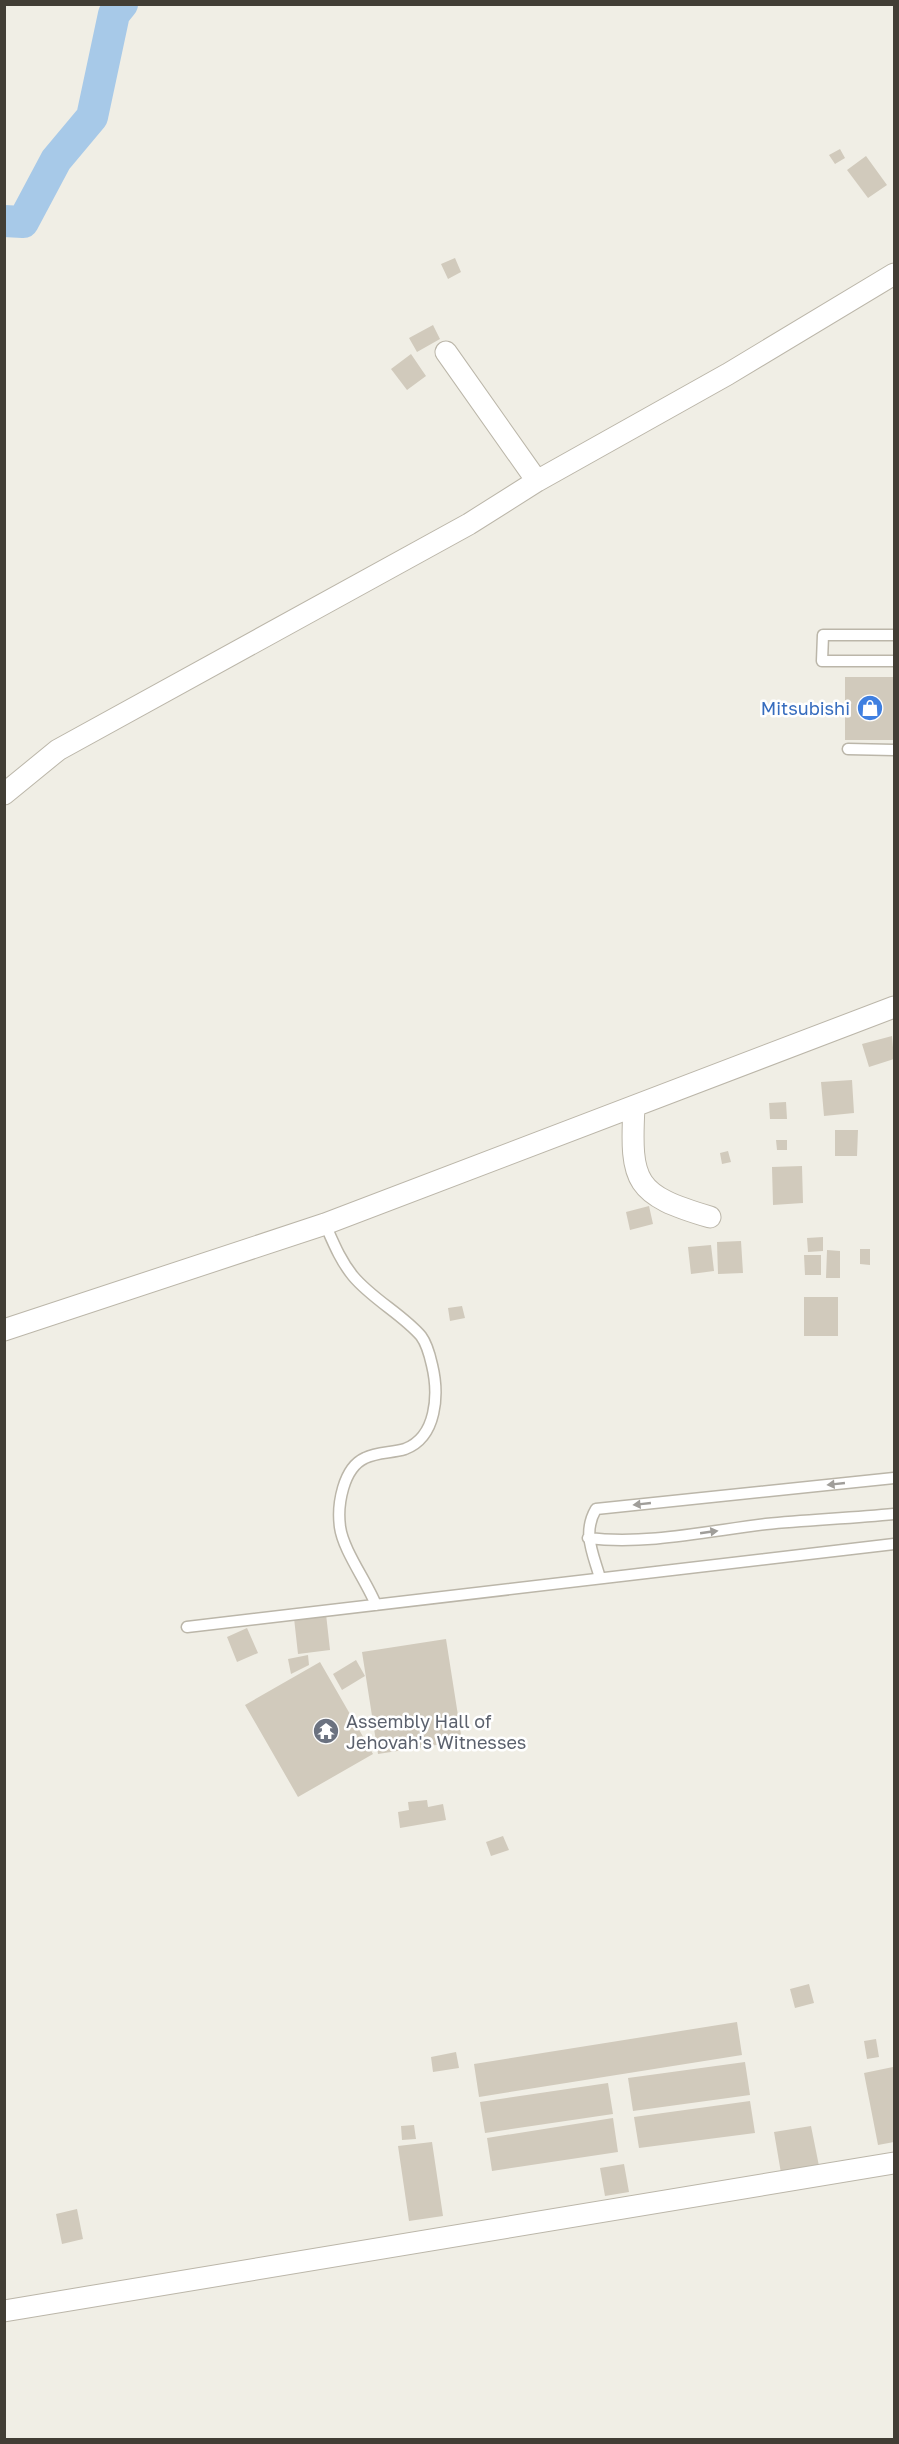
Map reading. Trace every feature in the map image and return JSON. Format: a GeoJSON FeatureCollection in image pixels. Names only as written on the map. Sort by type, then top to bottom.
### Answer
{"type":"FeatureCollection","features":[{"type":"Feature","properties":{"kind":"street"},"geometry":{"type":"LineString","coordinates":[[4,794],[58,750],[469,524],[537,481],[728,374],[894,274]]}},
{"type":"Feature","properties":{"kind":"street"},"geometry":{"type":"LineString","coordinates":[[446,352],[537,481]]}},
{"type":"Feature","properties":{"kind":"street"},"geometry":{"type":"LineString","coordinates":[[4,1330],[325,1224],[894,1007]]}},
{"type":"Feature","properties":{"kind":"street"},"geometry":{"type":"LineString","coordinates":[[634,1107],[633,1161],[638,1177],[664,1201],[710,1216]]}},
{"type":"Feature","properties":{"kind":"street"},"geometry":{"type":"LineString","coordinates":[[4,2311],[894,2163]]}},
{"type":"Feature","properties":{"kind":"lane"},"geometry":{"type":"LineString","coordinates":[[894,635],[823,635],[822,661],[894,661]]}},
{"type":"Feature","properties":{"kind":"lane"},"geometry":{"type":"LineString","coordinates":[[848,749],[894,750]]}},
{"type":"Feature","properties":{"kind":"lane"},"geometry":{"type":"LineString","coordinates":[[325,1224],[344,1263],[354,1277],[385,1307],[421,1336],[433,1368],[434,1404],[429,1427],[408,1448],[364,1458],[353,1467],[345,1481],[341,1500],[340,1527],[376,1605]]}},
{"type":"Feature","properties":{"kind":"lane"},"geometry":{"type":"LineString","coordinates":[[600,1578],[588,1538],[589,1521],[596,1509],[894,1478]]}},
{"type":"Feature","properties":{"kind":"lane"},"geometry":{"type":"LineString","coordinates":[[588,1538],[606,1540],[686,1535],[767,1524],[894,1514]]}},
{"type":"Feature","properties":{"kind":"lane"},"geometry":{"type":"LineString","coordinates":[[187,1627],[894,1544]]}},
{"type":"Feature","properties":{"kind":"building"},"geometry":{"type":"Polygon","coordinates":[[[840,149],[845,158],[835,164],[829,155],[840,149]]]}},
{"type":"Feature","properties":{"kind":"building"},"geometry":{"type":"Polygon","coordinates":[[[866,156],[887,185],[868,198],[847,170],[866,156]]]}},
{"type":"Feature","properties":{"kind":"building"},"geometry":{"type":"Polygon","coordinates":[[[455,258],[461,272],[448,279],[441,264],[455,258]]]}},
{"type":"Feature","properties":{"kind":"building"},"geometry":{"type":"Polygon","coordinates":[[[433,325],[440,339],[417,352],[409,338],[433,325]]]}},
{"type":"Feature","properties":{"kind":"building"},"geometry":{"type":"Polygon","coordinates":[[[411,354],[426,376],[407,390],[391,369],[411,354]]]}},
{"type":"Feature","properties":{"kind":"building","name":"Mitsubishi"},"geometry":{"type":"Polygon","coordinates":[[[845,677],[894,677],[894,740],[845,740],[845,677]]]}},
{"type":"Feature","properties":{"kind":"building"},"geometry":{"type":"Polygon","coordinates":[[[892,1036],[894,1059],[869,1067],[862,1044],[892,1036]]]}},
{"type":"Feature","properties":{"kind":"building"},"geometry":{"type":"Polygon","coordinates":[[[852,1080],[854,1113],[824,1116],[821,1082],[852,1080]]]}},
{"type":"Feature","properties":{"kind":"building"},"geometry":{"type":"Polygon","coordinates":[[[786,1102],[787,1119],[770,1119],[769,1103],[786,1102]]]}},
{"type":"Feature","properties":{"kind":"building"},"geometry":{"type":"Polygon","coordinates":[[[835,1130],[858,1130],[857,1156],[835,1156],[835,1130]]]}},
{"type":"Feature","properties":{"kind":"building"},"geometry":{"type":"Polygon","coordinates":[[[776,1140],[787,1140],[787,1150],[777,1150],[776,1140]]]}},
{"type":"Feature","properties":{"kind":"building"},"geometry":{"type":"Polygon","coordinates":[[[728,1151],[731,1162],[722,1164],[720,1153],[728,1151]]]}},
{"type":"Feature","properties":{"kind":"building"},"geometry":{"type":"Polygon","coordinates":[[[802,1166],[803,1203],[773,1205],[772,1167],[802,1166]]]}},
{"type":"Feature","properties":{"kind":"building"},"geometry":{"type":"Polygon","coordinates":[[[649,1206],[653,1224],[630,1230],[626,1212],[649,1206]]]}},
{"type":"Feature","properties":{"kind":"building"},"geometry":{"type":"Polygon","coordinates":[[[823,1237],[823,1251],[808,1252],[807,1238],[823,1237]]]}},
{"type":"Feature","properties":{"kind":"building"},"geometry":{"type":"Polygon","coordinates":[[[741,1241],[743,1273],[718,1274],[717,1242],[741,1241]]]}},
{"type":"Feature","properties":{"kind":"building"},"geometry":{"type":"Polygon","coordinates":[[[711,1245],[714,1271],[691,1274],[688,1247],[711,1245]]]}},
{"type":"Feature","properties":{"kind":"building"},"geometry":{"type":"Polygon","coordinates":[[[860,1249],[870,1249],[870,1265],[860,1264],[860,1249]]]}},
{"type":"Feature","properties":{"kind":"building"},"geometry":{"type":"Polygon","coordinates":[[[827,1250],[840,1251],[840,1278],[826,1278],[827,1250]]]}},
{"type":"Feature","properties":{"kind":"building"},"geometry":{"type":"Polygon","coordinates":[[[804,1255],[821,1255],[821,1275],[805,1275],[804,1255]]]}},
{"type":"Feature","properties":{"kind":"building"},"geometry":{"type":"Polygon","coordinates":[[[804,1297],[838,1297],[838,1336],[804,1336],[804,1297]]]}},
{"type":"Feature","properties":{"kind":"building"},"geometry":{"type":"Polygon","coordinates":[[[462,1306],[465,1318],[450,1321],[448,1308],[462,1306]]]}},
{"type":"Feature","properties":{"kind":"building"},"geometry":{"type":"Polygon","coordinates":[[[326,1614],[330,1650],[298,1654],[294,1618],[326,1614]]]}},
{"type":"Feature","properties":{"kind":"building"},"geometry":{"type":"Polygon","coordinates":[[[247,1628],[258,1653],[237,1662],[227,1637],[247,1628]]]}},
{"type":"Feature","properties":{"kind":"building"},"geometry":{"type":"Polygon","coordinates":[[[446,1639],[462,1741],[378,1754],[362,1652],[446,1639]]]}},
{"type":"Feature","properties":{"kind":"building"},"geometry":{"type":"Polygon","coordinates":[[[308,1655],[309,1665],[291,1674],[288,1659],[308,1655]]]}},
{"type":"Feature","properties":{"kind":"building"},"geometry":{"type":"Polygon","coordinates":[[[356,1660],[365,1676],[342,1690],[333,1674],[356,1660]]]}},
{"type":"Feature","properties":{"kind":"building"},"geometry":{"type":"Polygon","coordinates":[[[320,1662],[373,1754],[298,1797],[245,1705],[320,1662]]]}},
{"type":"Feature","properties":{"kind":"building"},"geometry":{"type":"Polygon","coordinates":[[[427,1800],[428,1807],[443,1804],[446,1820],[400,1828],[398,1812],[409,1810],[408,1802],[427,1800]]]}},
{"type":"Feature","properties":{"kind":"building"},"geometry":{"type":"Polygon","coordinates":[[[503,1836],[509,1850],[491,1856],[486,1842],[503,1836]]]}},
{"type":"Feature","properties":{"kind":"building"},"geometry":{"type":"Polygon","coordinates":[[[809,1984],[814,2003],[795,2008],[790,1989],[809,1984]]]}},
{"type":"Feature","properties":{"kind":"building"},"geometry":{"type":"Polygon","coordinates":[[[737,2022],[742,2055],[479,2097],[474,2064],[737,2022]]]}},
{"type":"Feature","properties":{"kind":"building"},"geometry":{"type":"Polygon","coordinates":[[[876,2039],[879,2057],[867,2059],[864,2041],[876,2039]]]}},
{"type":"Feature","properties":{"kind":"building"},"geometry":{"type":"Polygon","coordinates":[[[456,2052],[459,2068],[433,2072],[431,2057],[456,2052]]]}},
{"type":"Feature","properties":{"kind":"building"},"geometry":{"type":"Polygon","coordinates":[[[745,2062],[750,2095],[633,2111],[628,2078],[745,2062]]]}},
{"type":"Feature","properties":{"kind":"building"},"geometry":{"type":"Polygon","coordinates":[[[893,2067],[894,2142],[878,2145],[864,2073],[893,2067]]]}},
{"type":"Feature","properties":{"kind":"building"},"geometry":{"type":"Polygon","coordinates":[[[608,2083],[613,2114],[485,2133],[480,2102],[608,2083]]]}},
{"type":"Feature","properties":{"kind":"building"},"geometry":{"type":"Polygon","coordinates":[[[750,2101],[755,2133],[639,2148],[634,2117],[750,2101]]]}},
{"type":"Feature","properties":{"kind":"building"},"geometry":{"type":"Polygon","coordinates":[[[613,2118],[618,2152],[492,2171],[487,2138],[613,2118]]]}},
{"type":"Feature","properties":{"kind":"building"},"geometry":{"type":"Polygon","coordinates":[[[414,2125],[416,2139],[402,2140],[401,2126],[414,2125]]]}},
{"type":"Feature","properties":{"kind":"building"},"geometry":{"type":"Polygon","coordinates":[[[811,2126],[819,2166],[781,2173],[774,2132],[811,2126]]]}},
{"type":"Feature","properties":{"kind":"building"},"geometry":{"type":"Polygon","coordinates":[[[432,2142],[443,2216],[409,2221],[398,2146],[432,2142]]]}},
{"type":"Feature","properties":{"kind":"building"},"geometry":{"type":"Polygon","coordinates":[[[624,2164],[629,2192],[605,2196],[600,2168],[624,2164]]]}},
{"type":"Feature","properties":{"kind":"building"},"geometry":{"type":"Polygon","coordinates":[[[77,2209],[83,2239],[62,2244],[56,2214],[77,2209]]]}},
{"type":"Feature","properties":{"kind":"waterway"},"geometry":{"type":"LineString","coordinates":[[4,221],[23,222],[56,160],[92,117],[114,14],[122,4]]}},
{"type":"Feature","properties":{"kind":"place","name":"Mitsubishi"},"geometry":{"type":"Point","coordinates":[870,708]}},
{"type":"Feature","properties":{"kind":"place","name":"Assembly Hall of Jehovah's Witnesses"},"geometry":{"type":"Point","coordinates":[326,1731]}}]}
